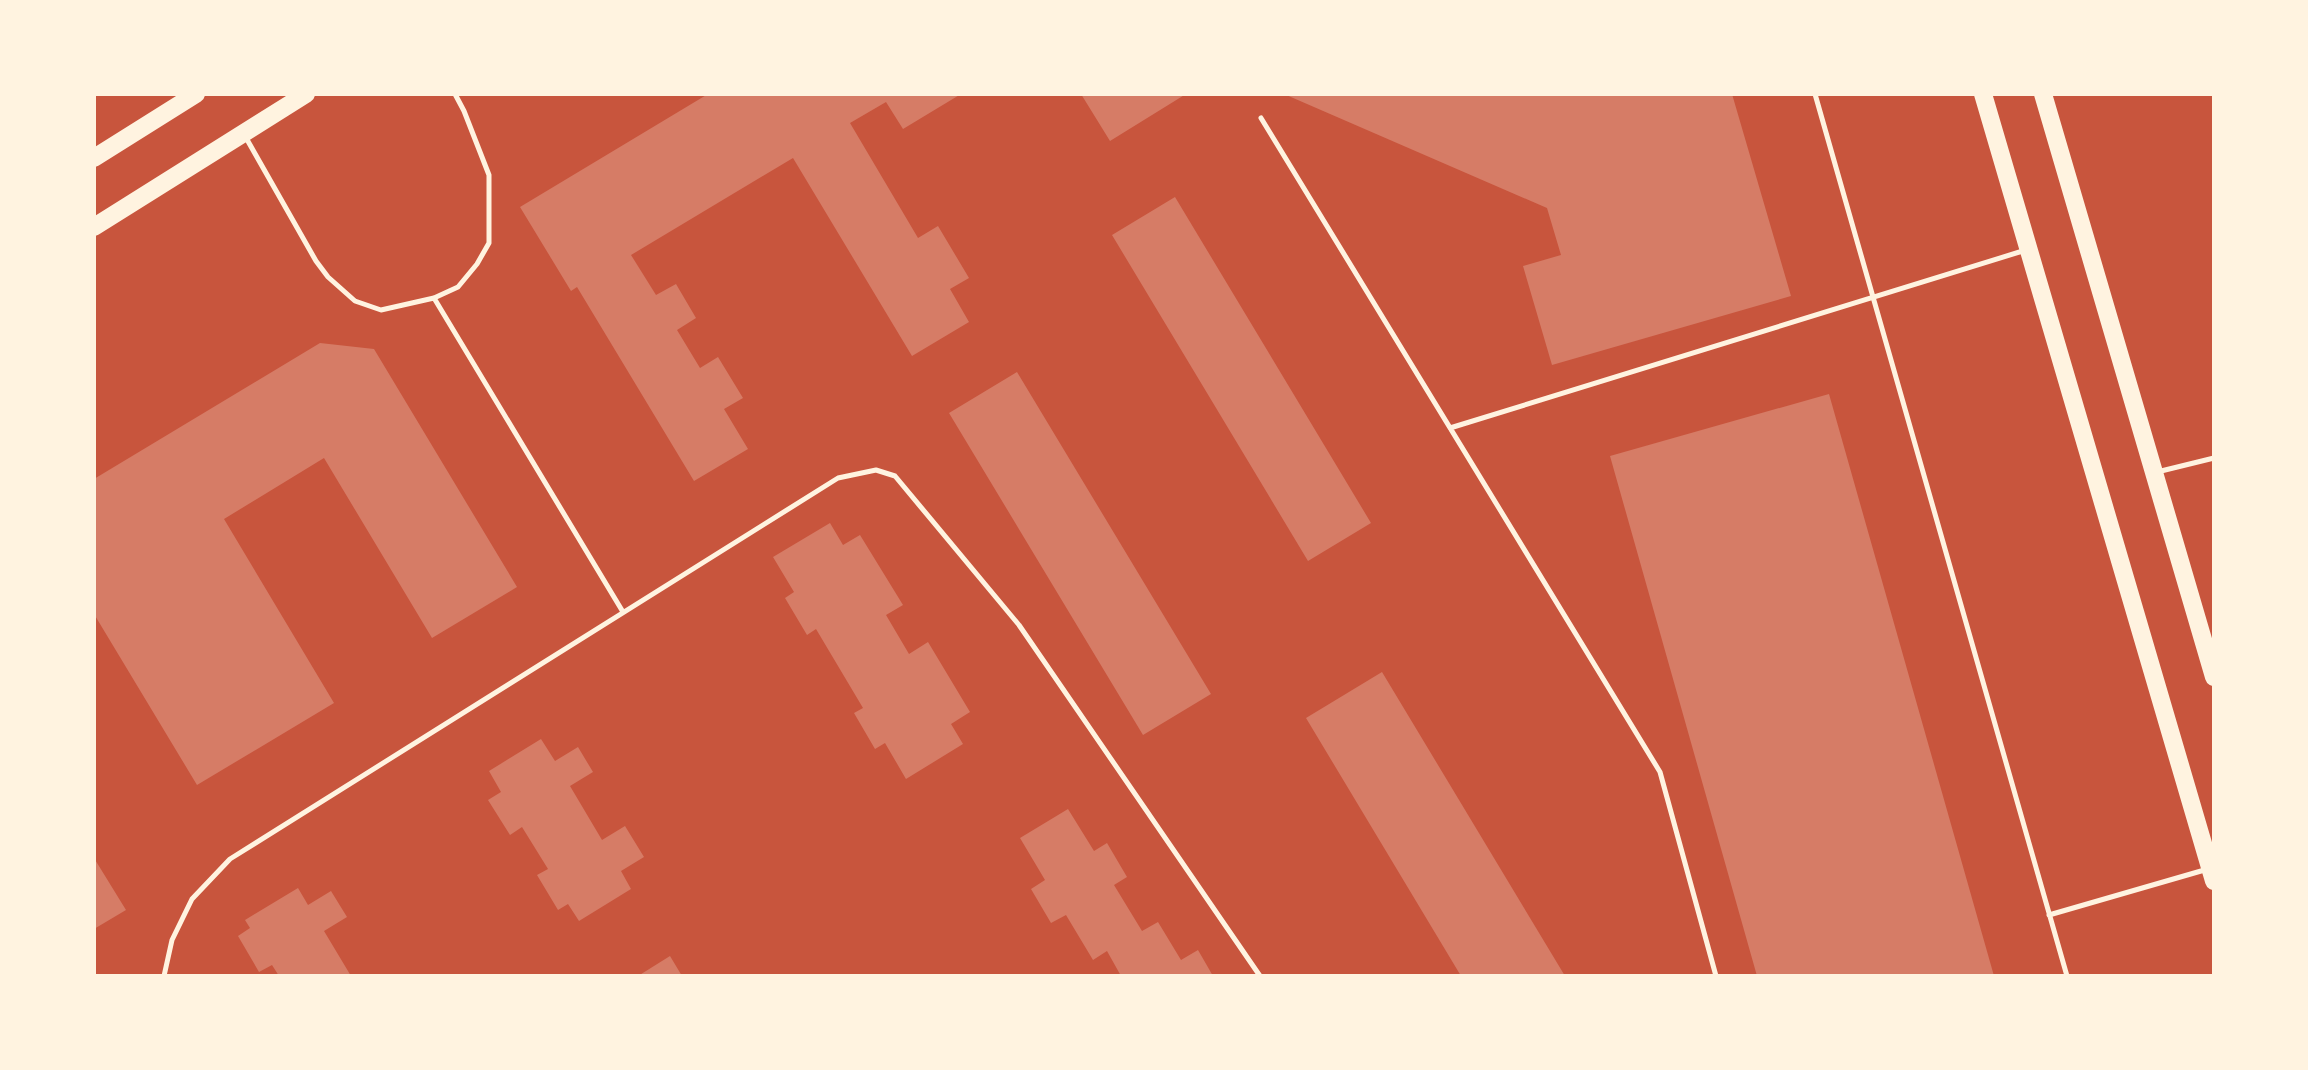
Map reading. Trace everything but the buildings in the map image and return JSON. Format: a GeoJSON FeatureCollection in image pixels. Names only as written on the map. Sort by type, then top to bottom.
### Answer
{"type":"FeatureCollection","features":[{"type":"Feature","properties":{"kind":"main road"},"geometry":{"type":"LineString","coordinates":[[94,158],[196,94]]}},
{"type":"Feature","properties":{"kind":"main road"},"geometry":{"type":"LineString","coordinates":[[94,227],[306,94]]}},
{"type":"Feature","properties":{"kind":"main road"},"geometry":{"type":"LineString","coordinates":[[1983,94],[2212,875]]}},
{"type":"Feature","properties":{"kind":"main road"},"geometry":{"type":"LineString","coordinates":[[2043,94],[2214,677]]}},
{"type":"Feature","properties":{"kind":"lane"},"geometry":{"type":"LineString","coordinates":[[244,133],[328,278],[355,301],[381,310],[433,298],[458,287],[477,264],[489,243],[489,175],[455,94]]}},
{"type":"Feature","properties":{"kind":"lane"},"geometry":{"type":"LineString","coordinates":[[1815,94],[2067,975]]}},
{"type":"Feature","properties":{"kind":"lane"},"geometry":{"type":"LineString","coordinates":[[1261,118],[1660,772],[1716,975]]}},
{"type":"Feature","properties":{"kind":"lane"},"geometry":{"type":"LineString","coordinates":[[1450,428],[2028,249]]}},
{"type":"Feature","properties":{"kind":"lane"},"geometry":{"type":"LineString","coordinates":[[433,298],[623,612]]}},
{"type":"Feature","properties":{"kind":"lane"},"geometry":{"type":"LineString","coordinates":[[2154,473],[2214,458]]}},
{"type":"Feature","properties":{"kind":"lane"},"geometry":{"type":"LineString","coordinates":[[164,975],[172,940],[192,899],[230,859],[838,478],[876,470],[895,475],[1019,625],[1260,975]]}},
{"type":"Feature","properties":{"kind":"lane"},"geometry":{"type":"LineString","coordinates":[[2049,915],[2212,875]]}}]}
